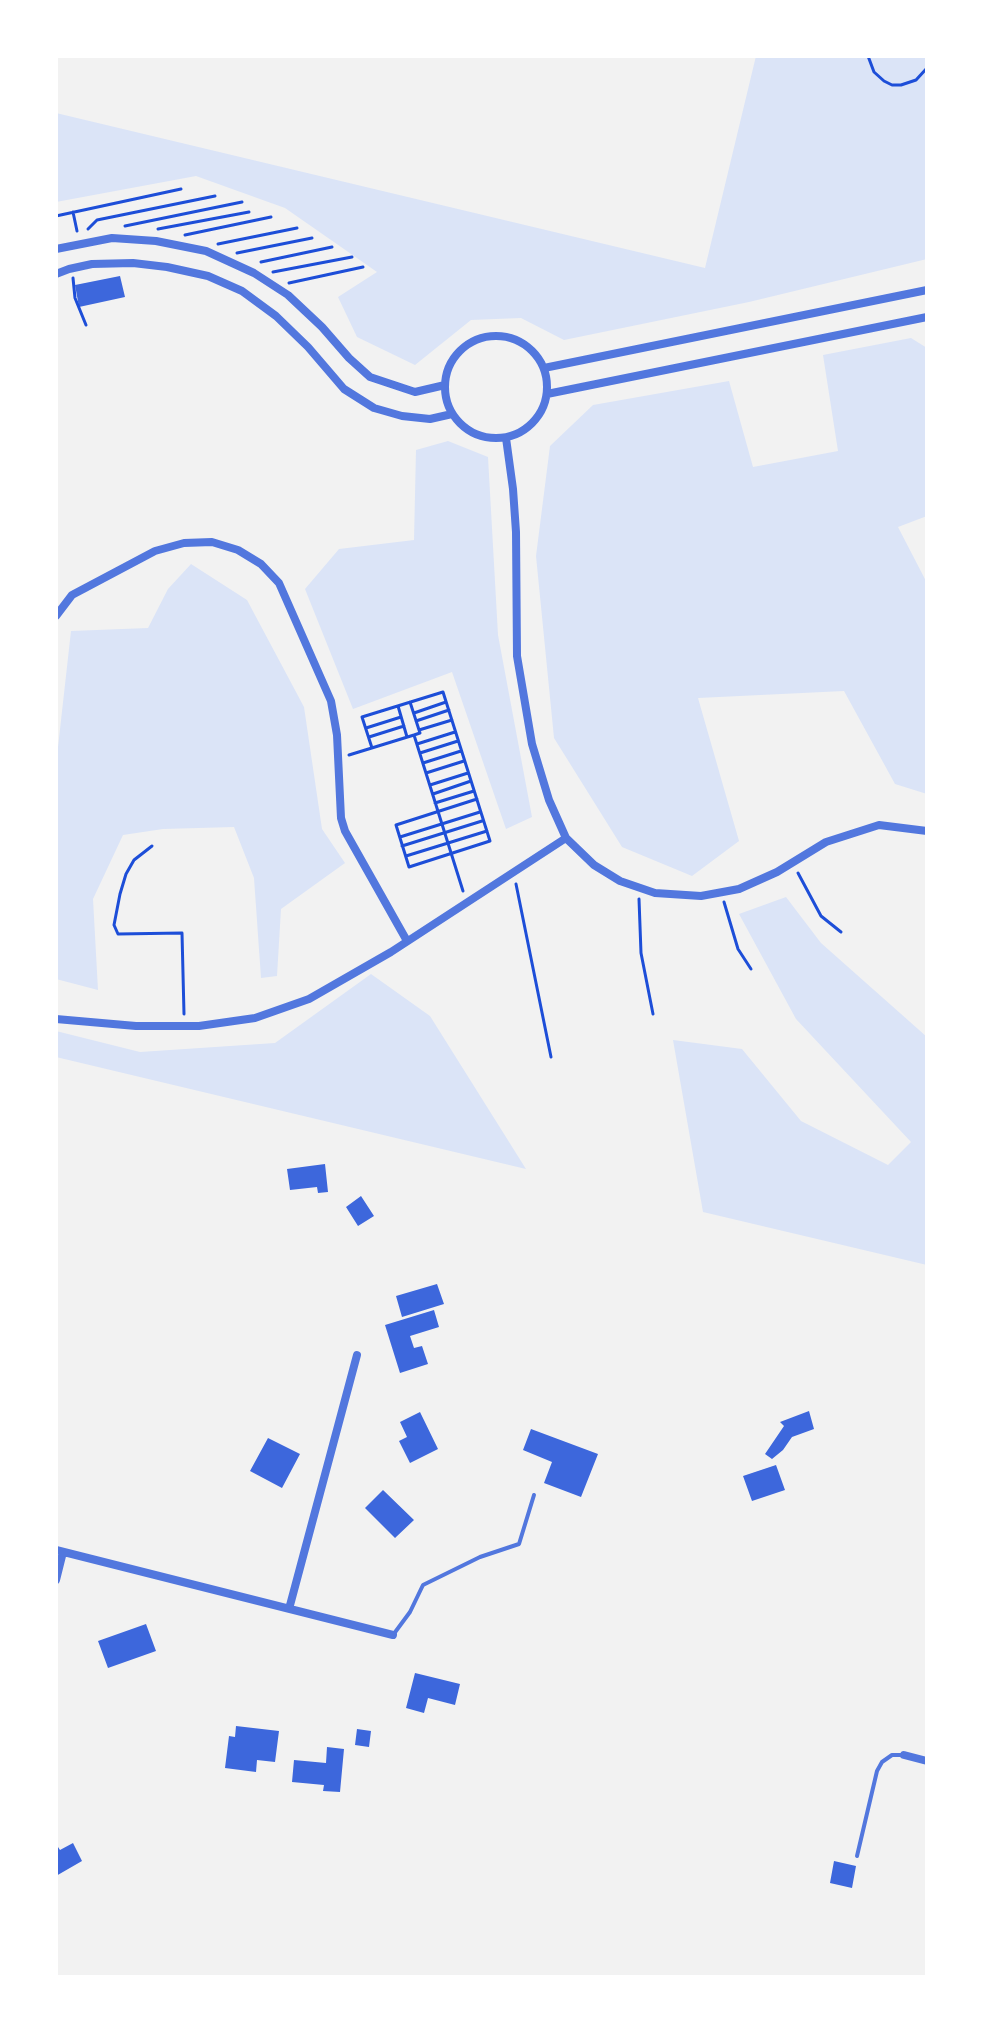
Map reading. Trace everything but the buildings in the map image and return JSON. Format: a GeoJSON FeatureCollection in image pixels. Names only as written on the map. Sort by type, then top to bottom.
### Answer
{"type":"FeatureCollection","features":[{"type":"Feature","properties":{"kind":"street"},"geometry":{"type":"LineString","coordinates":[[56,249],[112,238],[156,241],[217,257],[257,275],[288,295],[370,377],[415,392],[445,385]]}},
{"type":"Feature","properties":{"kind":"street"},"geometry":{"type":"LineString","coordinates":[[56,274],[92,264],[133,263],[208,276],[242,291],[276,316],[344,389],[374,408],[402,416],[430,419],[452,414]]}},
{"type":"Feature","properties":{"kind":"street"},"geometry":{"type":"LineString","coordinates":[[544,368],[927,290]]}},
{"type":"Feature","properties":{"kind":"street"},"geometry":{"type":"LineString","coordinates":[[547,394],[927,317]]}},
{"type":"Feature","properties":{"kind":"street"},"geometry":{"type":"LineString","coordinates":[[501,336],[515,339],[537,355],[544,368],[547,394],[537,419],[523,431],[496,439],[466,429],[452,414],[445,385],[447,371],[463,348],[474,341],[501,336]]}},
{"type":"Feature","properties":{"kind":"street"},"geometry":{"type":"LineString","coordinates":[[506,438],[516,532],[517,656],[532,744],[549,800],[566,838],[594,865],[620,881],[655,893],[701,896],[739,889],[777,872],[826,842],[879,825],[927,831]]}},
{"type":"Feature","properties":{"kind":"street"},"geometry":{"type":"LineString","coordinates":[[56,616],[72,595],[155,551],[184,543],[212,542],[238,550],[261,564],[279,583],[331,701],[337,735],[341,818],[345,831],[407,941]]}},
{"type":"Feature","properties":{"kind":"street"},"geometry":{"type":"LineString","coordinates":[[56,1019],[136,1026],[199,1026],[255,1018],[309,999],[407,941],[566,838]]}},
{"type":"Feature","properties":{"kind":"street"},"geometry":{"type":"LineString","coordinates":[[289,1609],[357,1355]]}},
{"type":"Feature","properties":{"kind":"street"},"geometry":{"type":"LineString","coordinates":[[56,1580],[59,1551],[393,1635]]}},
{"type":"Feature","properties":{"kind":"street"},"geometry":{"type":"LineString","coordinates":[[904,1755],[927,1761]]}},
{"type":"Feature","properties":{"kind":"lane"},"geometry":{"type":"LineString","coordinates":[[393,1635],[410,1612],[423,1585],[480,1557],[519,1544],[534,1495]]}},
{"type":"Feature","properties":{"kind":"lane"},"geometry":{"type":"LineString","coordinates":[[857,1856],[877,1771],[882,1762],[892,1755],[904,1755]]}},
{"type":"Feature","properties":{"kind":"path"},"geometry":{"type":"LineString","coordinates":[[868,56],[874,72],[892,85],[916,80],[927,68]]}},
{"type":"Feature","properties":{"kind":"path"},"geometry":{"type":"LineString","coordinates":[[56,216],[181,189]]}},
{"type":"Feature","properties":{"kind":"path"},"geometry":{"type":"LineString","coordinates":[[88,229],[97,220],[215,196]]}},
{"type":"Feature","properties":{"kind":"path"},"geometry":{"type":"LineString","coordinates":[[120,227],[242,202]]}},
{"type":"Feature","properties":{"kind":"path"},"geometry":{"type":"LineString","coordinates":[[73,212],[77,231]]}},
{"type":"Feature","properties":{"kind":"path"},"geometry":{"type":"LineString","coordinates":[[157,229],[249,212]]}},
{"type":"Feature","properties":{"kind":"path"},"geometry":{"type":"LineString","coordinates":[[185,235],[271,217]]}},
{"type":"Feature","properties":{"kind":"path"},"geometry":{"type":"LineString","coordinates":[[194,249],[297,228]]}},
{"type":"Feature","properties":{"kind":"path"},"geometry":{"type":"LineString","coordinates":[[217,257],[312,238]]}},
{"type":"Feature","properties":{"kind":"path"},"geometry":{"type":"LineString","coordinates":[[240,267],[332,247]]}},
{"type":"Feature","properties":{"kind":"path"},"geometry":{"type":"LineString","coordinates":[[257,275],[352,257]]}},
{"type":"Feature","properties":{"kind":"path"},"geometry":{"type":"LineString","coordinates":[[274,286],[363,267]]}},
{"type":"Feature","properties":{"kind":"path"},"geometry":{"type":"LineString","coordinates":[[73,274],[75,298],[86,325]]}},
{"type":"Feature","properties":{"kind":"path"},"geometry":{"type":"LineString","coordinates":[[372,748],[362,717],[443,692],[477,799],[480,812],[490,841],[409,867],[396,825],[477,799]]}},
{"type":"Feature","properties":{"kind":"path"},"geometry":{"type":"LineString","coordinates":[[338,759],[420,733],[410,702]]}},
{"type":"Feature","properties":{"kind":"path"},"geometry":{"type":"LineString","coordinates":[[414,713],[446,702]]}},
{"type":"Feature","properties":{"kind":"path"},"geometry":{"type":"LineString","coordinates":[[398,706],[407,737]]}},
{"type":"Feature","properties":{"kind":"path"},"geometry":{"type":"LineString","coordinates":[[416,721],[449,710]]}},
{"type":"Feature","properties":{"kind":"path"},"geometry":{"type":"LineString","coordinates":[[366,728],[401,717]]}},
{"type":"Feature","properties":{"kind":"path"},"geometry":{"type":"LineString","coordinates":[[419,730],[452,720]]}},
{"type":"Feature","properties":{"kind":"path"},"geometry":{"type":"LineString","coordinates":[[369,737],[404,726]]}},
{"type":"Feature","properties":{"kind":"path"},"geometry":{"type":"LineString","coordinates":[[417,744],[455,732]]}},
{"type":"Feature","properties":{"kind":"path"},"geometry":{"type":"LineString","coordinates":[[414,735],[467,903]]}},
{"type":"Feature","properties":{"kind":"path"},"geometry":{"type":"LineString","coordinates":[[420,753],[458,741]]}},
{"type":"Feature","properties":{"kind":"path"},"geometry":{"type":"LineString","coordinates":[[423,763],[461,751]]}},
{"type":"Feature","properties":{"kind":"path"},"geometry":{"type":"LineString","coordinates":[[426,773],[464,761]]}},
{"type":"Feature","properties":{"kind":"path"},"geometry":{"type":"LineString","coordinates":[[430,785],[468,773]]}},
{"type":"Feature","properties":{"kind":"path"},"geometry":{"type":"LineString","coordinates":[[433,794],[471,781]]}},
{"type":"Feature","properties":{"kind":"path"},"geometry":{"type":"LineString","coordinates":[[435,803],[474,791]]}},
{"type":"Feature","properties":{"kind":"path"},"geometry":{"type":"LineString","coordinates":[[399,837],[480,812]]}},
{"type":"Feature","properties":{"kind":"path"},"geometry":{"type":"LineString","coordinates":[[402,846],[483,821]]}},
{"type":"Feature","properties":{"kind":"path"},"geometry":{"type":"LineString","coordinates":[[406,857],[487,831]]}},
{"type":"Feature","properties":{"kind":"path"},"geometry":{"type":"LineString","coordinates":[[152,846],[134,860],[126,874],[114,925],[118,934],[182,933],[184,1026]]}},
{"type":"Feature","properties":{"kind":"path"},"geometry":{"type":"LineString","coordinates":[[792,863],[821,916],[841,932]]}},
{"type":"Feature","properties":{"kind":"path"},"geometry":{"type":"LineString","coordinates":[[514,872],[551,1057]]}},
{"type":"Feature","properties":{"kind":"path"},"geometry":{"type":"LineString","coordinates":[[639,887],[641,953],[653,1014]]}},
{"type":"Feature","properties":{"kind":"path"},"geometry":{"type":"LineString","coordinates":[[721,893],[735,940],[751,969]]}},
{"type":"Feature","properties":{"kind":"shaded area"},"geometry":{"type":"Polygon","coordinates":[[[756,56],[927,56],[927,259],[749,302],[564,340],[521,318],[471,320],[415,365],[357,337],[338,297],[377,272],[285,208],[196,176],[56,202],[56,113],[705,268],[756,56]]]}},
{"type":"Feature","properties":{"kind":"shaded area"},"geometry":{"type":"Polygon","coordinates":[[[911,338],[927,348],[927,516],[898,527],[927,583],[927,794],[895,784],[844,691],[698,698],[739,841],[692,876],[622,847],[554,738],[536,556],[550,446],[593,405],[729,381],[753,467],[838,451],[823,355],[911,338]]]}},
{"type":"Feature","properties":{"kind":"shaded area"},"geometry":{"type":"Polygon","coordinates":[[[448,441],[488,457],[498,635],[532,817],[506,829],[452,672],[353,709],[305,589],[339,549],[414,540],[416,450],[448,441]]]}},
{"type":"Feature","properties":{"kind":"shaded area"},"geometry":{"type":"Polygon","coordinates":[[[191,564],[247,600],[304,707],[322,829],[345,863],[281,909],[277,976],[261,978],[254,878],[234,827],[163,829],[123,835],[93,899],[98,990],[56,979],[56,765],[71,631],[148,628],[168,589],[191,564]]]}},
{"type":"Feature","properties":{"kind":"shaded area"},"geometry":{"type":"Polygon","coordinates":[[[786,897],[821,943],[927,1037],[927,1265],[703,1212],[673,1040],[742,1049],[801,1121],[888,1165],[911,1142],[796,1019],[739,914],[786,897]]]}},
{"type":"Feature","properties":{"kind":"shaded area"},"geometry":{"type":"Polygon","coordinates":[[[371,974],[430,1016],[526,1169],[56,1057],[56,1031],[140,1052],[275,1043],[371,974]]]}}]}
